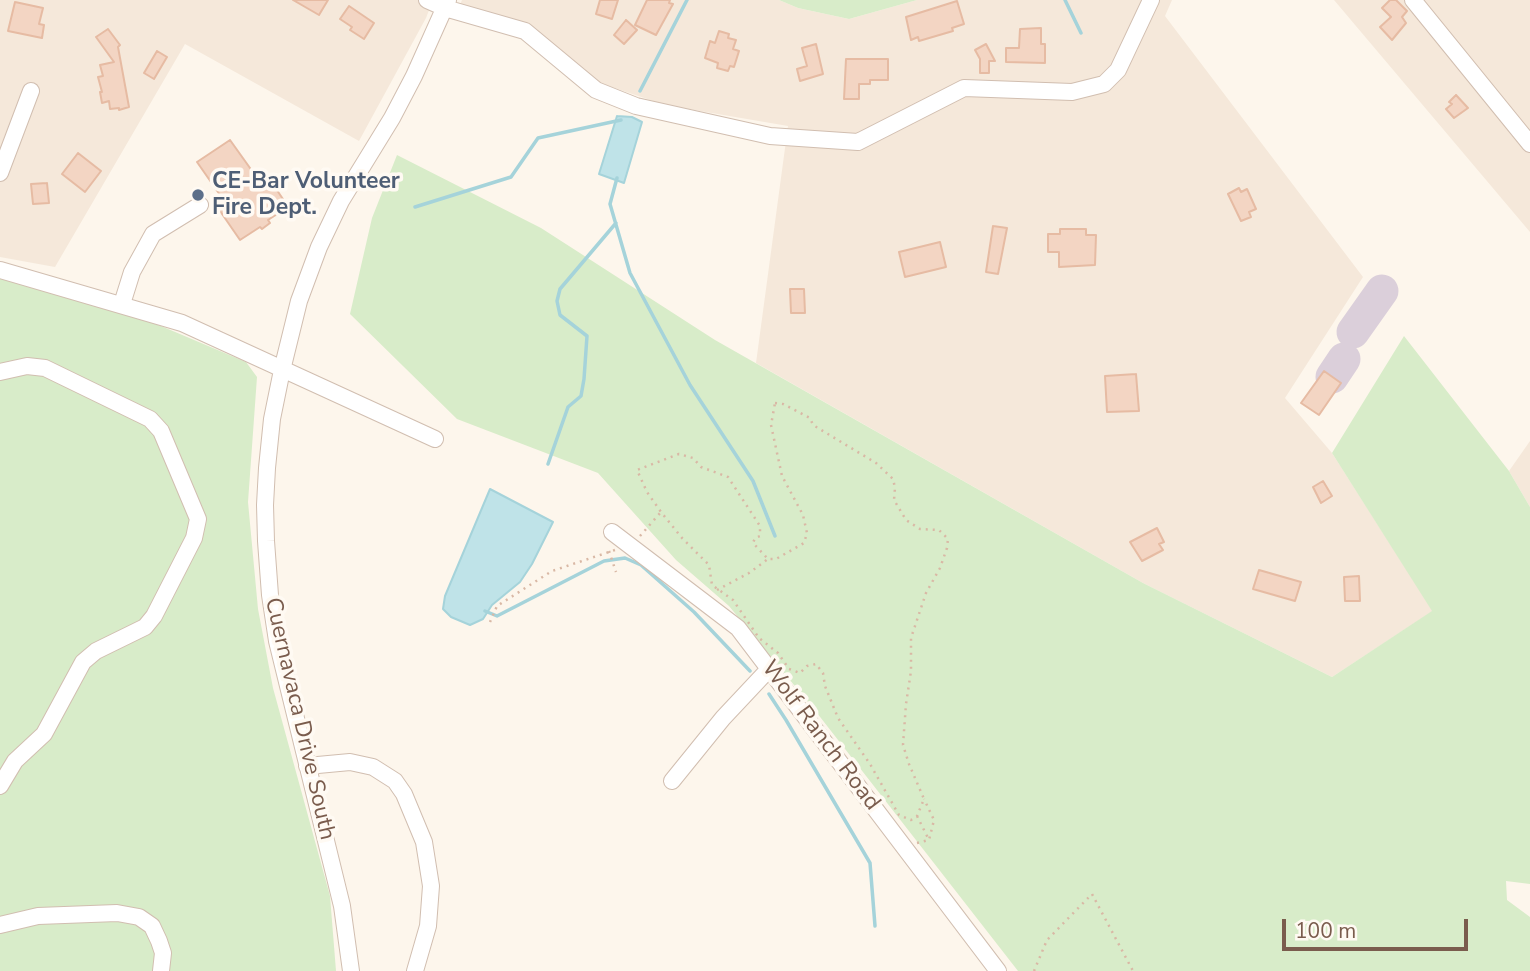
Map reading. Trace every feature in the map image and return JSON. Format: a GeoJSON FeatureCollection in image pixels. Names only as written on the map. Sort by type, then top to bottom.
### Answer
{"type":"FeatureCollection","features":[{"type":"Feature","properties":{"kind":"street"},"geometry":{"type":"LineString","coordinates":[[427,0],[525,32],[596,90],[636,106],[770,136],[858,142],[964,88],[1072,92],[1104,84],[1118,70],[1151,0]]}},
{"type":"Feature","properties":{"kind":"street"},"geometry":{"type":"LineString","coordinates":[[1413,0],[1530,144]]}},
{"type":"Feature","properties":{"kind":"street","name":"Cuernavaca Drive South"},"geometry":{"type":"LineString","coordinates":[[351,971],[342,906],[277,640],[265,541],[267,468],[272,419],[282,370],[299,301],[319,247],[341,201],[392,118],[446,4]]}},
{"type":"Feature","properties":{"kind":"street"},"geometry":{"type":"LineString","coordinates":[[0,173],[31,91]]}},
{"type":"Feature","properties":{"kind":"street"},"geometry":{"type":"LineString","coordinates":[[122,304],[132,272],[153,234],[200,205]]}},
{"type":"Feature","properties":{"kind":"street"},"geometry":{"type":"LineString","coordinates":[[0,270],[182,323],[435,439]]}},
{"type":"Feature","properties":{"kind":"street"},"geometry":{"type":"LineString","coordinates":[[0,372],[27,366],[45,368],[150,419],[161,431],[198,519],[194,538],[154,616],[145,627],[96,651],[83,662],[44,734],[15,761],[0,786]]}},
{"type":"Feature","properties":{"kind":"street","name":"Wolf Ranch Road"},"geometry":{"type":"LineString","coordinates":[[612,531],[737,628],[998,971]]}},
{"type":"Feature","properties":{"kind":"street"},"geometry":{"type":"LineString","coordinates":[[672,781],[723,718],[769,669]]}},
{"type":"Feature","properties":{"kind":"street"},"geometry":{"type":"LineString","coordinates":[[307,766],[350,762],[373,767],[395,781],[404,794],[424,842],[431,886],[428,926],[415,971]]}},
{"type":"Feature","properties":{"kind":"street"},"geometry":{"type":"LineString","coordinates":[[0,925],[38,916],[117,914],[139,917],[152,926],[159,941],[163,953],[161,971]]}},
{"type":"Feature","properties":{"kind":"path"},"geometry":{"type":"LineString","coordinates":[[700,599],[768,559],[776,559],[804,543],[807,533],[803,515],[782,476],[771,425],[775,403],[783,404],[810,418],[813,425],[876,463],[893,480],[894,500],[906,520],[920,529],[939,530],[948,539],[940,568],[926,593],[911,638],[911,671],[903,745],[934,820],[929,840]]}},
{"type":"Feature","properties":{"kind":"path"},"geometry":{"type":"LineString","coordinates":[[768,559],[752,543],[760,536],[760,526],[728,477],[701,467],[693,458],[679,454],[637,470],[647,492],[661,512],[709,565],[712,585],[733,600],[759,638],[778,653],[789,668],[800,673],[807,666],[816,664],[823,673],[825,686],[838,718],[870,764],[900,815],[911,820],[916,816],[924,799]]}},
{"type":"Feature","properties":{"kind":"path"},"geometry":{"type":"LineString","coordinates":[[490,622],[497,606],[552,571],[609,551],[632,547],[661,512]]}},
{"type":"Feature","properties":{"kind":"path"},"geometry":{"type":"LineString","coordinates":[[609,551],[616,572]]}},
{"type":"Feature","properties":{"kind":"path"},"geometry":{"type":"LineString","coordinates":[[916,816],[929,840]]}},
{"type":"Feature","properties":{"kind":"path"},"geometry":{"type":"LineString","coordinates":[[904,847],[929,840]]}},
{"type":"Feature","properties":{"kind":"path"},"geometry":{"type":"LineString","coordinates":[[1034,971],[1047,940],[1092,894],[1133,971]]}},
{"type":"Feature","properties":{"kind":"shaded area"},"geometry":{"type":"Polygon","coordinates":[[[0,0],[433,0],[426,18],[359,141],[185,44],[55,267],[0,257],[0,0]]]}},
{"type":"Feature","properties":{"kind":"shaded area"},"geometry":{"type":"Polygon","coordinates":[[[462,0],[779,0],[798,8],[849,19],[917,0],[1172,0],[1165,16],[1363,277],[1285,398],[1332,453],[1433,611],[1332,677],[1143,583],[756,363],[788,126],[665,105],[597,82],[526,23],[460,5],[462,0]]]}},
{"type":"Feature","properties":{"kind":"shaded area"},"geometry":{"type":"Polygon","coordinates":[[[1334,0],[1530,0],[1530,232],[1334,0]]]}},
{"type":"Feature","properties":{"kind":"shaded area"},"geometry":{"type":"Polygon","coordinates":[[[1530,441],[1530,507],[1509,471],[1530,441]]]}},
{"type":"Feature","properties":{"kind":"green space"},"geometry":{"type":"Polygon","coordinates":[[[779,0],[917,0],[849,19],[798,8],[779,0]]]}},
{"type":"Feature","properties":{"kind":"green space"},"geometry":{"type":"Polygon","coordinates":[[[397,155],[541,228],[715,340],[1143,583],[1332,677],[1432,611],[1332,453],[1404,336],[1509,471],[1530,507],[1530,884],[1506,881],[1507,900],[1530,917],[1530,971],[1018,971],[817,713],[729,606],[676,560],[598,473],[457,419],[350,314],[372,218],[397,155]]]}},
{"type":"Feature","properties":{"kind":"green space"},"geometry":{"type":"Polygon","coordinates":[[[0,278],[107,307],[161,326],[246,362],[257,377],[248,502],[258,609],[273,688],[330,896],[336,971],[0,971],[0,278]]]}},
{"type":"Feature","properties":{"kind":"water"},"geometry":{"type":"Polygon","coordinates":[[[617,116],[632,117],[642,122],[624,183],[599,174],[617,116]]]}},
{"type":"Feature","properties":{"kind":"water"},"geometry":{"type":"Polygon","coordinates":[[[490,489],[553,522],[520,582],[492,605],[483,619],[470,625],[451,617],[443,609],[445,596],[490,489]]]}},
{"type":"Feature","properties":{"kind":"building"},"geometry":{"type":"Polygon","coordinates":[[[293,0],[328,0],[319,15],[293,0]]]}},
{"type":"Feature","properties":{"kind":"building"},"geometry":{"type":"Polygon","coordinates":[[[600,0],[618,0],[612,19],[596,14],[600,0]]]}},
{"type":"Feature","properties":{"kind":"building"},"geometry":{"type":"Polygon","coordinates":[[[647,0],[670,0],[669,3],[673,4],[656,35],[635,25],[647,0]]]}},
{"type":"Feature","properties":{"kind":"building"},"geometry":{"type":"Polygon","coordinates":[[[1390,0],[1396,0],[1407,11],[1402,17],[1406,23],[1392,40],[1380,27],[1391,17],[1382,8],[1390,0]]]}},
{"type":"Feature","properties":{"kind":"building"},"geometry":{"type":"Polygon","coordinates":[[[957,1],[964,24],[952,28],[953,31],[919,41],[918,37],[911,40],[906,17],[957,1]]]}},
{"type":"Feature","properties":{"kind":"building"},"geometry":{"type":"Polygon","coordinates":[[[15,2],[43,8],[39,24],[44,25],[42,38],[8,31],[15,2]]]}},
{"type":"Feature","properties":{"kind":"building"},"geometry":{"type":"Polygon","coordinates":[[[349,6],[374,23],[364,39],[340,19],[349,6]]]}},
{"type":"Feature","properties":{"kind":"building"},"geometry":{"type":"Polygon","coordinates":[[[626,20],[637,30],[624,44],[614,35],[626,20]]]}},
{"type":"Feature","properties":{"kind":"building"},"geometry":{"type":"Polygon","coordinates":[[[1041,28],[1041,44],[1045,44],[1045,63],[1006,62],[1006,48],[1019,48],[1020,29],[1041,28]]]}},
{"type":"Feature","properties":{"kind":"building"},"geometry":{"type":"Polygon","coordinates":[[[108,29],[120,45],[118,47],[129,107],[119,110],[110,109],[109,101],[102,103],[100,92],[98,77],[103,76],[100,65],[114,62],[96,37],[108,29]]]}},
{"type":"Feature","properties":{"kind":"building"},"geometry":{"type":"Polygon","coordinates":[[[719,31],[736,40],[733,49],[739,51],[734,67],[730,66],[728,71],[717,68],[718,63],[705,58],[710,41],[715,43],[719,31]]]}},
{"type":"Feature","properties":{"kind":"building"},"geometry":{"type":"Polygon","coordinates":[[[816,44],[823,74],[800,81],[797,69],[807,66],[802,48],[816,44]]]}},
{"type":"Feature","properties":{"kind":"building"},"geometry":{"type":"Polygon","coordinates":[[[986,44],[995,61],[989,61],[989,73],[980,73],[980,59],[975,50],[986,44]]]}},
{"type":"Feature","properties":{"kind":"building"},"geometry":{"type":"Polygon","coordinates":[[[157,51],[167,57],[154,79],[144,73],[157,51]]]}},
{"type":"Feature","properties":{"kind":"building"},"geometry":{"type":"Polygon","coordinates":[[[846,59],[888,59],[888,80],[870,80],[870,84],[859,84],[859,99],[844,99],[846,59]]]}},
{"type":"Feature","properties":{"kind":"building"},"geometry":{"type":"Polygon","coordinates":[[[1456,95],[1468,108],[1454,118],[1446,109],[1456,95]]]}},
{"type":"Feature","properties":{"kind":"building"},"geometry":{"type":"Polygon","coordinates":[[[230,140],[260,182],[268,177],[287,205],[268,220],[270,223],[262,229],[260,227],[240,240],[220,211],[227,205],[197,162],[230,140]]]}},
{"type":"Feature","properties":{"kind":"building"},"geometry":{"type":"Polygon","coordinates":[[[78,153],[101,171],[85,192],[62,174],[78,153]]]}},
{"type":"Feature","properties":{"kind":"building"},"geometry":{"type":"Polygon","coordinates":[[[47,183],[49,203],[33,204],[31,184],[47,183]]]}},
{"type":"Feature","properties":{"kind":"building"},"geometry":{"type":"Polygon","coordinates":[[[1239,188],[1241,192],[1247,189],[1256,209],[1249,212],[1251,217],[1241,221],[1228,194],[1239,188]]]}},
{"type":"Feature","properties":{"kind":"building"},"geometry":{"type":"Polygon","coordinates":[[[993,226],[1007,228],[998,274],[986,272],[993,226]]]}},
{"type":"Feature","properties":{"kind":"building"},"geometry":{"type":"Polygon","coordinates":[[[1060,229],[1086,229],[1086,235],[1096,235],[1095,265],[1059,267],[1059,252],[1048,252],[1048,234],[1060,234],[1060,229]]]}},
{"type":"Feature","properties":{"kind":"building"},"geometry":{"type":"Polygon","coordinates":[[[940,242],[946,267],[905,277],[899,252],[940,242]]]}},
{"type":"Feature","properties":{"kind":"building"},"geometry":{"type":"Polygon","coordinates":[[[790,289],[804,289],[805,313],[791,313],[790,289]]]}},
{"type":"Feature","properties":{"kind":"building"},"geometry":{"type":"Polygon","coordinates":[[[1324,371],[1341,383],[1319,415],[1301,403],[1324,371]]]}},
{"type":"Feature","properties":{"kind":"building"},"geometry":{"type":"Polygon","coordinates":[[[1136,374],[1139,411],[1107,412],[1105,376],[1136,374]]]}},
{"type":"Feature","properties":{"kind":"building"},"geometry":{"type":"Polygon","coordinates":[[[1323,481],[1332,496],[1321,503],[1313,487],[1323,481]]]}},
{"type":"Feature","properties":{"kind":"building"},"geometry":{"type":"Polygon","coordinates":[[[1157,528],[1164,542],[1159,544],[1163,550],[1142,561],[1130,542],[1157,528]]]}},
{"type":"Feature","properties":{"kind":"building"},"geometry":{"type":"Polygon","coordinates":[[[1259,570],[1301,582],[1295,601],[1253,589],[1259,570]]]}},
{"type":"Feature","properties":{"kind":"building"},"geometry":{"type":"Polygon","coordinates":[[[1359,576],[1360,601],[1345,601],[1344,577],[1359,576]]]}},
{"type":"Feature","properties":{"kind":"waterway"},"geometry":{"type":"LineString","coordinates":[[640,91],[687,0]]}},
{"type":"Feature","properties":{"kind":"waterway"},"geometry":{"type":"LineString","coordinates":[[1065,0],[1081,33]]}},
{"type":"Feature","properties":{"kind":"waterway"},"geometry":{"type":"LineString","coordinates":[[415,207],[511,177],[538,138],[621,120]]}},
{"type":"Feature","properties":{"kind":"waterway"},"geometry":{"type":"LineString","coordinates":[[617,178],[610,204],[630,273],[690,385],[753,481],[775,536]]}},
{"type":"Feature","properties":{"kind":"waterway"},"geometry":{"type":"LineString","coordinates":[[548,464],[568,407],[581,396],[587,336],[560,315],[557,301],[560,289],[616,223]]}},
{"type":"Feature","properties":{"kind":"waterway"},"geometry":{"type":"LineString","coordinates":[[485,611],[497,616],[604,561],[625,558],[641,565],[694,612],[750,671]]}},
{"type":"Feature","properties":{"kind":"waterway"},"geometry":{"type":"LineString","coordinates":[[769,694],[870,863],[875,926]]}},
{"type":"Feature","properties":{"kind":"taxiway"},"geometry":{"type":"LineString","coordinates":[[1353,332],[1382,291]]}},
{"type":"Feature","properties":{"kind":"taxiway"},"geometry":{"type":"LineString","coordinates":[[1332,377],[1344,359]]}},
{"type":"Feature","properties":{"kind":"place","name":"CE-Bar Volunteer Fire Dept."},"geometry":{"type":"Point","coordinates":[198,195]}}]}
